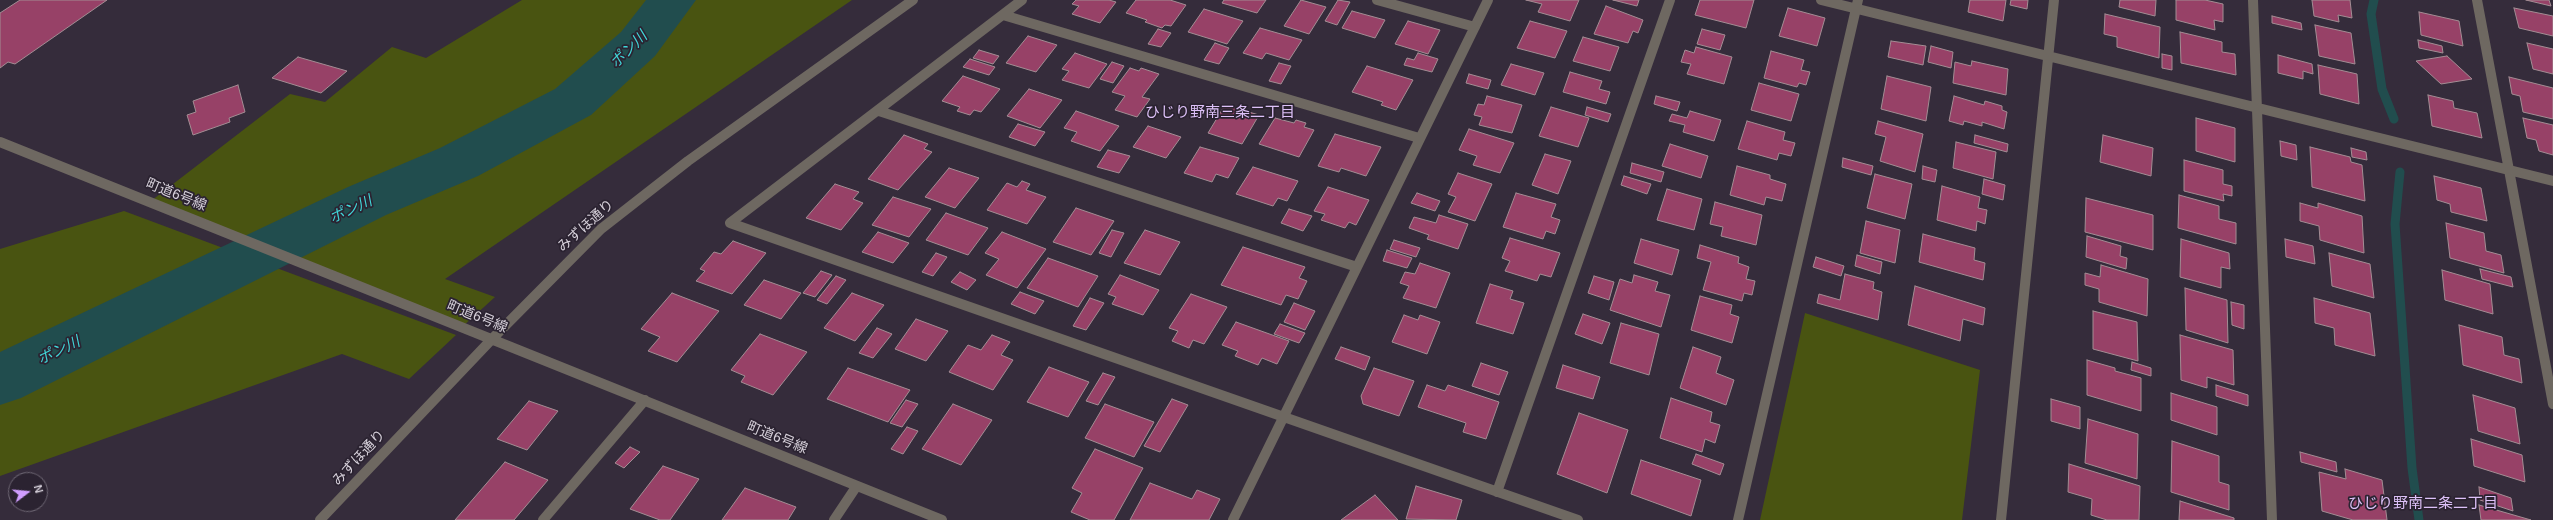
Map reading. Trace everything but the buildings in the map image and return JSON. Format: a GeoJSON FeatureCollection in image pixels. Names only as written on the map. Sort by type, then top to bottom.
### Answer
{"type":"FeatureCollection","features":[{"type":"Feature","properties":{"kind":"street","name":"みずほ通り"},"geometry":{"type":"LineString","coordinates":[[320,520],[492,339],[601,229],[688,162],[913,0]]}},
{"type":"Feature","properties":{"kind":"street"},"geometry":{"type":"LineString","coordinates":[[1022,0],[879,111],[730,223],[1578,520]]}},
{"type":"Feature","properties":{"kind":"street"},"geometry":{"type":"LineString","coordinates":[[1377,0],[1475,27]]}},
{"type":"Feature","properties":{"kind":"street"},"geometry":{"type":"LineString","coordinates":[[1233,520],[1282,417],[1488,0]]}},
{"type":"Feature","properties":{"kind":"street"},"geometry":{"type":"LineString","coordinates":[[1497,492],[1670,0]]}},
{"type":"Feature","properties":{"kind":"street"},"geometry":{"type":"LineString","coordinates":[[1821,0],[1858,4],[2048,56],[2256,110],[2553,181]]}},
{"type":"Feature","properties":{"kind":"street"},"geometry":{"type":"LineString","coordinates":[[2001,520],[2054,0]]}},
{"type":"Feature","properties":{"kind":"street"},"geometry":{"type":"LineString","coordinates":[[2253,0],[2272,520]]}},
{"type":"Feature","properties":{"kind":"street"},"geometry":{"type":"LineString","coordinates":[[2477,0],[2553,404]]}},
{"type":"Feature","properties":{"kind":"street"},"geometry":{"type":"LineString","coordinates":[[1738,520],[1858,4]]}},
{"type":"Feature","properties":{"kind":"street"},"geometry":{"type":"LineString","coordinates":[[1003,15],[1419,138]]}},
{"type":"Feature","properties":{"kind":"street"},"geometry":{"type":"LineString","coordinates":[[879,111],[1357,267]]}},
{"type":"Feature","properties":{"kind":"street","name":"町道6号線"},"geometry":{"type":"LineString","coordinates":[[0,142],[645,400],[856,487],[942,520]]}},
{"type":"Feature","properties":{"kind":"street"},"geometry":{"type":"LineString","coordinates":[[544,520],[645,400]]}},
{"type":"Feature","properties":{"kind":"street"},"geometry":{"type":"LineString","coordinates":[[834,520],[856,487]]}},
{"type":"Feature","properties":{"kind":"green space"},"geometry":{"type":"Polygon","coordinates":[[[522,0],[852,0],[445,279],[495,297],[462,327],[151,201],[290,94],[325,102],[392,47],[426,58],[522,0]]]}},
{"type":"Feature","properties":{"kind":"green space"},"geometry":{"type":"Polygon","coordinates":[[[124,211],[456,335],[409,379],[342,354],[0,476],[0,249],[124,211]]]}},
{"type":"Feature","properties":{"kind":"green space"},"geometry":{"type":"Polygon","coordinates":[[[1805,313],[1980,370],[1962,520],[1760,520],[1805,313]]]}},
{"type":"Feature","properties":{"kind":"waterway","name":"ポン川"},"geometry":{"type":"LineString","coordinates":[[0,380],[367,201],[459,162],[573,102],[638,44],[672,0]]}},
{"type":"Feature","properties":{"kind":"waterway"},"geometry":{"type":"LineString","coordinates":[[2374,0],[2371,14],[2382,89],[2394,119]]}},
{"type":"Feature","properties":{"kind":"waterway"},"geometry":{"type":"LineString","coordinates":[[2400,172],[2395,224],[2412,468],[2419,520]]}},
{"type":"Feature","properties":{"kind":"district","name":"ひじり野南三条二丁目"},"geometry":{"type":"Point","coordinates":[1220,113]}},
{"type":"Feature","properties":{"kind":"district","name":"ひじり野南二条二丁目"},"geometry":{"type":"Point","coordinates":[2423,504]}}]}
